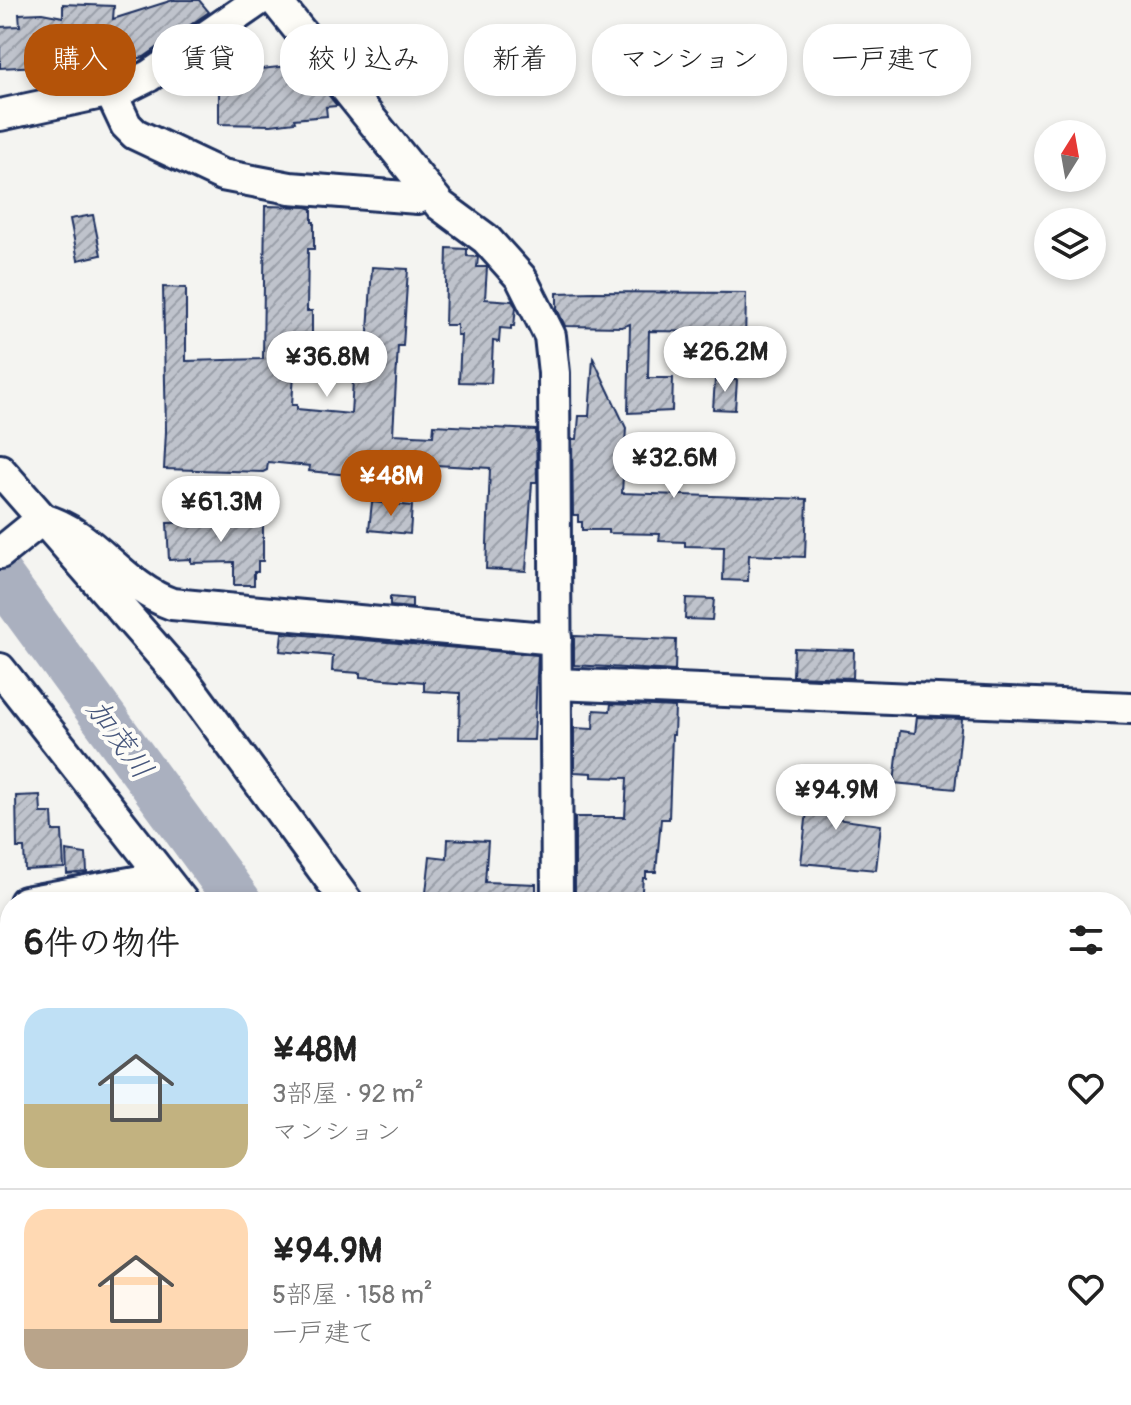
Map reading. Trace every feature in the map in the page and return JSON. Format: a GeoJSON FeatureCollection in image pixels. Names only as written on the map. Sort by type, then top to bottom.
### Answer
{"type":"FeatureCollection","features":[{"type":"Feature","properties":{"kind":"street"},"geometry":{"type":"LineString","coordinates":[[136,82],[259,0]]}},
{"type":"Feature","properties":{"kind":"street"},"geometry":{"type":"LineString","coordinates":[[275,0],[440,205],[486,239],[521,278],[550,336],[554,373],[557,892]]}},
{"type":"Feature","properties":{"kind":"street"},"geometry":{"type":"LineString","coordinates":[[0,115],[87,96]]}},
{"type":"Feature","properties":{"kind":"street"},"geometry":{"type":"LineString","coordinates":[[112,96],[126,125],[135,134],[222,175],[290,188],[418,198],[426,188]]}},
{"type":"Feature","properties":{"kind":"street"},"geometry":{"type":"LineString","coordinates":[[0,470],[186,683],[340,892]]}},
{"type":"Feature","properties":{"kind":"street"},"geometry":{"type":"LineString","coordinates":[[42,519],[77,535],[154,598],[172,604],[556,639]]}},
{"type":"Feature","properties":{"kind":"street"},"geometry":{"type":"LineString","coordinates":[[0,553],[42,519]]}},
{"type":"Feature","properties":{"kind":"street"},"geometry":{"type":"LineString","coordinates":[[0,669],[175,892]]}},
{"type":"Feature","properties":{"kind":"street"},"geometry":{"type":"LineString","coordinates":[[556,684],[1131,708]]}},
{"type":"Feature","properties":{"kind":"street"},"geometry":{"type":"LineString","coordinates":[[80,892],[163,877]]}},
{"type":"Feature","properties":{"kind":"building"},"geometry":{"type":"Polygon","coordinates":[[[173,0],[199,0],[209,12],[192,24],[152,24],[152,51],[136,59],[136,24],[24,24],[24,67],[0,68],[0,27],[20,26],[19,14],[42,13],[63,17],[63,4],[114,6],[113,19],[173,0]]]}},
{"type":"Feature","properties":{"kind":"building"},"geometry":{"type":"Polygon","coordinates":[[[280,67],[280,96],[329,96],[337,106],[326,107],[327,116],[294,119],[295,122],[219,124],[219,96],[264,96],[264,69],[280,67]]]}},
{"type":"Feature","properties":{"kind":"building"},"geometry":{"type":"Polygon","coordinates":[[[265,206],[307,207],[312,209],[314,222],[314,249],[308,249],[307,311],[312,311],[312,339],[296,341],[292,405],[297,405],[297,409],[351,414],[354,363],[366,364],[372,267],[408,269],[403,346],[398,346],[393,434],[433,436],[434,425],[536,430],[537,482],[532,482],[526,571],[486,569],[490,468],[370,458],[369,477],[309,471],[310,466],[268,462],[267,470],[263,472],[164,469],[163,287],[186,288],[186,361],[263,359],[265,206]]]}},
{"type":"Feature","properties":{"kind":"building"},"geometry":{"type":"Polygon","coordinates":[[[93,215],[101,255],[78,260],[70,219],[93,215]]]}},
{"type":"Feature","properties":{"kind":"building"},"geometry":{"type":"Polygon","coordinates":[[[447,248],[467,249],[467,256],[478,257],[477,267],[487,267],[485,299],[512,301],[516,307],[514,326],[511,329],[500,328],[499,342],[493,341],[491,383],[459,382],[461,335],[457,335],[457,325],[445,325],[447,248]]]}},
{"type":"Feature","properties":{"kind":"building"},"geometry":{"type":"Polygon","coordinates":[[[557,293],[746,293],[745,345],[720,345],[720,332],[649,331],[648,378],[673,378],[672,411],[628,413],[630,324],[622,327],[565,326],[557,309],[557,293]]]}},
{"type":"Feature","properties":{"kind":"building"},"geometry":{"type":"Polygon","coordinates":[[[593,358],[626,428],[622,493],[807,499],[805,557],[749,555],[748,581],[723,580],[724,547],[685,546],[685,542],[659,541],[660,534],[582,530],[578,515],[573,515],[572,439],[577,439],[579,416],[589,416],[593,358]]]}},
{"type":"Feature","properties":{"kind":"building"},"geometry":{"type":"Polygon","coordinates":[[[715,379],[737,380],[735,410],[713,409],[715,379]]]}},
{"type":"Feature","properties":{"kind":"building"},"geometry":{"type":"Polygon","coordinates":[[[372,502],[412,506],[410,534],[369,530],[372,502]]]}},
{"type":"Feature","properties":{"kind":"building"},"geometry":{"type":"Polygon","coordinates":[[[263,513],[263,561],[258,561],[254,585],[234,585],[234,562],[169,560],[167,523],[234,521],[234,518],[263,513]]]}},
{"type":"Feature","properties":{"kind":"building"},"geometry":{"type":"Polygon","coordinates":[[[390,597],[412,599],[412,608],[390,606],[390,597]]]}},
{"type":"Feature","properties":{"kind":"building"},"geometry":{"type":"Polygon","coordinates":[[[686,598],[714,599],[712,620],[685,619],[686,598]]]}},
{"type":"Feature","properties":{"kind":"building"},"geometry":{"type":"Polygon","coordinates":[[[282,633],[538,655],[534,740],[459,739],[460,693],[424,691],[424,682],[360,677],[360,673],[332,671],[333,656],[280,651],[282,633]]]}},
{"type":"Feature","properties":{"kind":"building"},"geometry":{"type":"Polygon","coordinates":[[[574,636],[676,640],[675,671],[574,665],[574,636]]]}},
{"type":"Feature","properties":{"kind":"building"},"geometry":{"type":"Polygon","coordinates":[[[794,648],[854,650],[853,678],[793,676],[794,648]]]}},
{"type":"Feature","properties":{"kind":"building"},"geometry":{"type":"Polygon","coordinates":[[[611,704],[675,707],[669,819],[661,819],[656,872],[646,872],[642,892],[575,892],[575,817],[625,817],[627,778],[592,777],[592,773],[574,772],[574,728],[593,729],[594,710],[610,711],[611,704]]]}},
{"type":"Feature","properties":{"kind":"building"},"geometry":{"type":"Polygon","coordinates":[[[917,717],[962,719],[955,789],[894,783],[900,731],[915,733],[917,717]]]}},
{"type":"Feature","properties":{"kind":"building"},"geometry":{"type":"Polygon","coordinates":[[[812,768],[834,770],[828,818],[881,825],[876,870],[801,863],[812,768]]]}},
{"type":"Feature","properties":{"kind":"building"},"geometry":{"type":"Polygon","coordinates":[[[40,795],[41,813],[52,813],[53,831],[62,831],[64,868],[25,870],[24,848],[17,848],[16,796],[40,795]]]}},
{"type":"Feature","properties":{"kind":"building"},"geometry":{"type":"Polygon","coordinates":[[[448,839],[488,841],[485,882],[536,884],[536,892],[426,892],[430,856],[447,858],[448,839]]]}},
{"type":"Feature","properties":{"kind":"building"},"geometry":{"type":"Polygon","coordinates":[[[66,851],[86,854],[87,872],[67,874],[66,851]]]}},
{"type":"Feature","properties":{"kind":"waterway","name":"加茂川"},"geometry":{"type":"LineString","coordinates":[[0,576],[232,892]]}}]}
